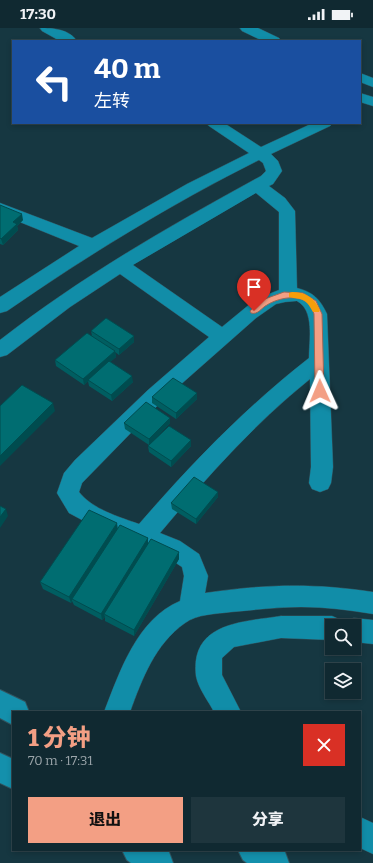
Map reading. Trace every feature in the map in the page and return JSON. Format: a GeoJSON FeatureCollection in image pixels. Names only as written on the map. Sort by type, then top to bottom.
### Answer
{"type":"FeatureCollection","features":[{"type":"Feature","properties":{"kind":"main road"},"geometry":{"type":"LineString","coordinates":[[0,703],[13,711]]}},
{"type":"Feature","properties":{"kind":"main road"},"geometry":{"type":"LineString","coordinates":[[0,767],[12,774]]}},
{"type":"Feature","properties":{"kind":"main road"},"geometry":{"type":"LineString","coordinates":[[139,851],[158,863]]}},
{"type":"Feature","properties":{"kind":"main road"},"geometry":{"type":"LineString","coordinates":[[255,851],[274,863]]}},
{"type":"Feature","properties":{"kind":"street"},"geometry":{"type":"LineString","coordinates":[[47,28],[68,40]]}},
{"type":"Feature","properties":{"kind":"street"},"geometry":{"type":"LineString","coordinates":[[248,28],[272,40]]}},
{"type":"Feature","properties":{"kind":"street"},"geometry":{"type":"LineString","coordinates":[[361,77],[373,83]]}},
{"type":"Feature","properties":{"kind":"street"},"geometry":{"type":"LineString","coordinates":[[0,350],[59,306],[120,266],[171,234],[267,180],[274,171],[270,161],[260,152],[216,124]]}},
{"type":"Feature","properties":{"kind":"street"},"geometry":{"type":"LineString","coordinates":[[0,306],[92,244],[146,213],[260,152],[323,124]]}},
{"type":"Feature","properties":{"kind":"street"},"geometry":{"type":"LineString","coordinates":[[257,185],[279,202],[287,211],[288,295]]}},
{"type":"Feature","properties":{"kind":"street"},"geometry":{"type":"LineString","coordinates":[[0,208],[92,244]]}},
{"type":"Feature","properties":{"kind":"street"},"geometry":{"type":"LineString","coordinates":[[120,266],[222,337]]}},
{"type":"Feature","properties":{"kind":"street"},"geometry":{"type":"LineString","coordinates":[[191,609],[196,576],[191,561],[172,548],[105,521],[77,506],[68,493],[72,479],[82,466],[154,394],[265,302],[288,295],[300,295],[313,303],[318,314],[322,468],[320,483]]}},
{"type":"Feature","properties":{"kind":"street"},"geometry":{"type":"LineString","coordinates":[[143,536],[192,478],[286,385],[319,361]]}},
{"type":"Feature","properties":{"kind":"street"},"geometry":{"type":"LineString","coordinates":[[117,711],[130,676],[142,652],[161,628],[176,614],[203,604],[292,596],[336,598],[373,603]]}},
{"type":"Feature","properties":{"kind":"street"},"geometry":{"type":"LineString","coordinates":[[227,711],[209,677],[210,653],[228,636],[280,627],[325,628]]}},
{"type":"Feature","properties":{"kind":"street"},"geometry":{"type":"LineString","coordinates":[[361,631],[373,632]]}},
{"type":"Feature","properties":{"kind":"street"},"geometry":{"type":"LineString","coordinates":[[361,832],[373,840]]}},
{"type":"Feature","properties":{"kind":"building"},"geometry":{"type":"Polygon","coordinates":[[[0,205],[22,214],[13,222],[17,224],[1,239],[0,238],[0,205]]]}},
{"type":"Feature","properties":{"kind":"building"},"geometry":{"type":"Polygon","coordinates":[[[106,318],[134,336],[119,349],[91,331],[106,318]]]}},
{"type":"Feature","properties":{"kind":"building"},"geometry":{"type":"Polygon","coordinates":[[[87,333],[115,351],[83,379],[55,360],[87,333]]]}},
{"type":"Feature","properties":{"kind":"building"},"geometry":{"type":"Polygon","coordinates":[[[109,361],[132,376],[111,395],[88,380],[109,361]]]}},
{"type":"Feature","properties":{"kind":"building"},"geometry":{"type":"Polygon","coordinates":[[[173,378],[197,393],[176,413],[152,397],[173,378]]]}},
{"type":"Feature","properties":{"kind":"building"},"geometry":{"type":"Polygon","coordinates":[[[22,385],[53,403],[0,456],[0,406],[22,385]]]}},
{"type":"Feature","properties":{"kind":"building"},"geometry":{"type":"Polygon","coordinates":[[[146,402],[170,418],[149,439],[124,423],[146,402]]]}},
{"type":"Feature","properties":{"kind":"building"},"geometry":{"type":"Polygon","coordinates":[[[169,426],[191,440],[171,461],[148,446],[169,426]]]}},
{"type":"Feature","properties":{"kind":"building"},"geometry":{"type":"Polygon","coordinates":[[[194,477],[218,492],[196,519],[171,503],[194,477]]]}},
{"type":"Feature","properties":{"kind":"building"},"geometry":{"type":"Polygon","coordinates":[[[0,506],[6,509],[0,517],[0,506]]]}},
{"type":"Feature","properties":{"kind":"building"},"geometry":{"type":"Polygon","coordinates":[[[89,510],[117,523],[69,597],[40,582],[89,510]]]}},
{"type":"Feature","properties":{"kind":"building"},"geometry":{"type":"Polygon","coordinates":[[[120,525],[148,538],[101,614],[72,599],[120,525]]]}},
{"type":"Feature","properties":{"kind":"building"},"geometry":{"type":"Polygon","coordinates":[[[151,539],[179,552],[134,630],[104,614],[151,539]]]}},
{"type":"Feature","properties":{"kind":"slow traffic"},"geometry":{"type":"LineString","coordinates":[[292,295],[300,295],[313,303],[316,310]]}},
{"type":"Feature","properties":{"kind":"route"},"geometry":{"type":"LineString","coordinates":[[254,311],[265,302],[284,295],[300,295],[313,303],[318,314],[320,391]]}}]}
